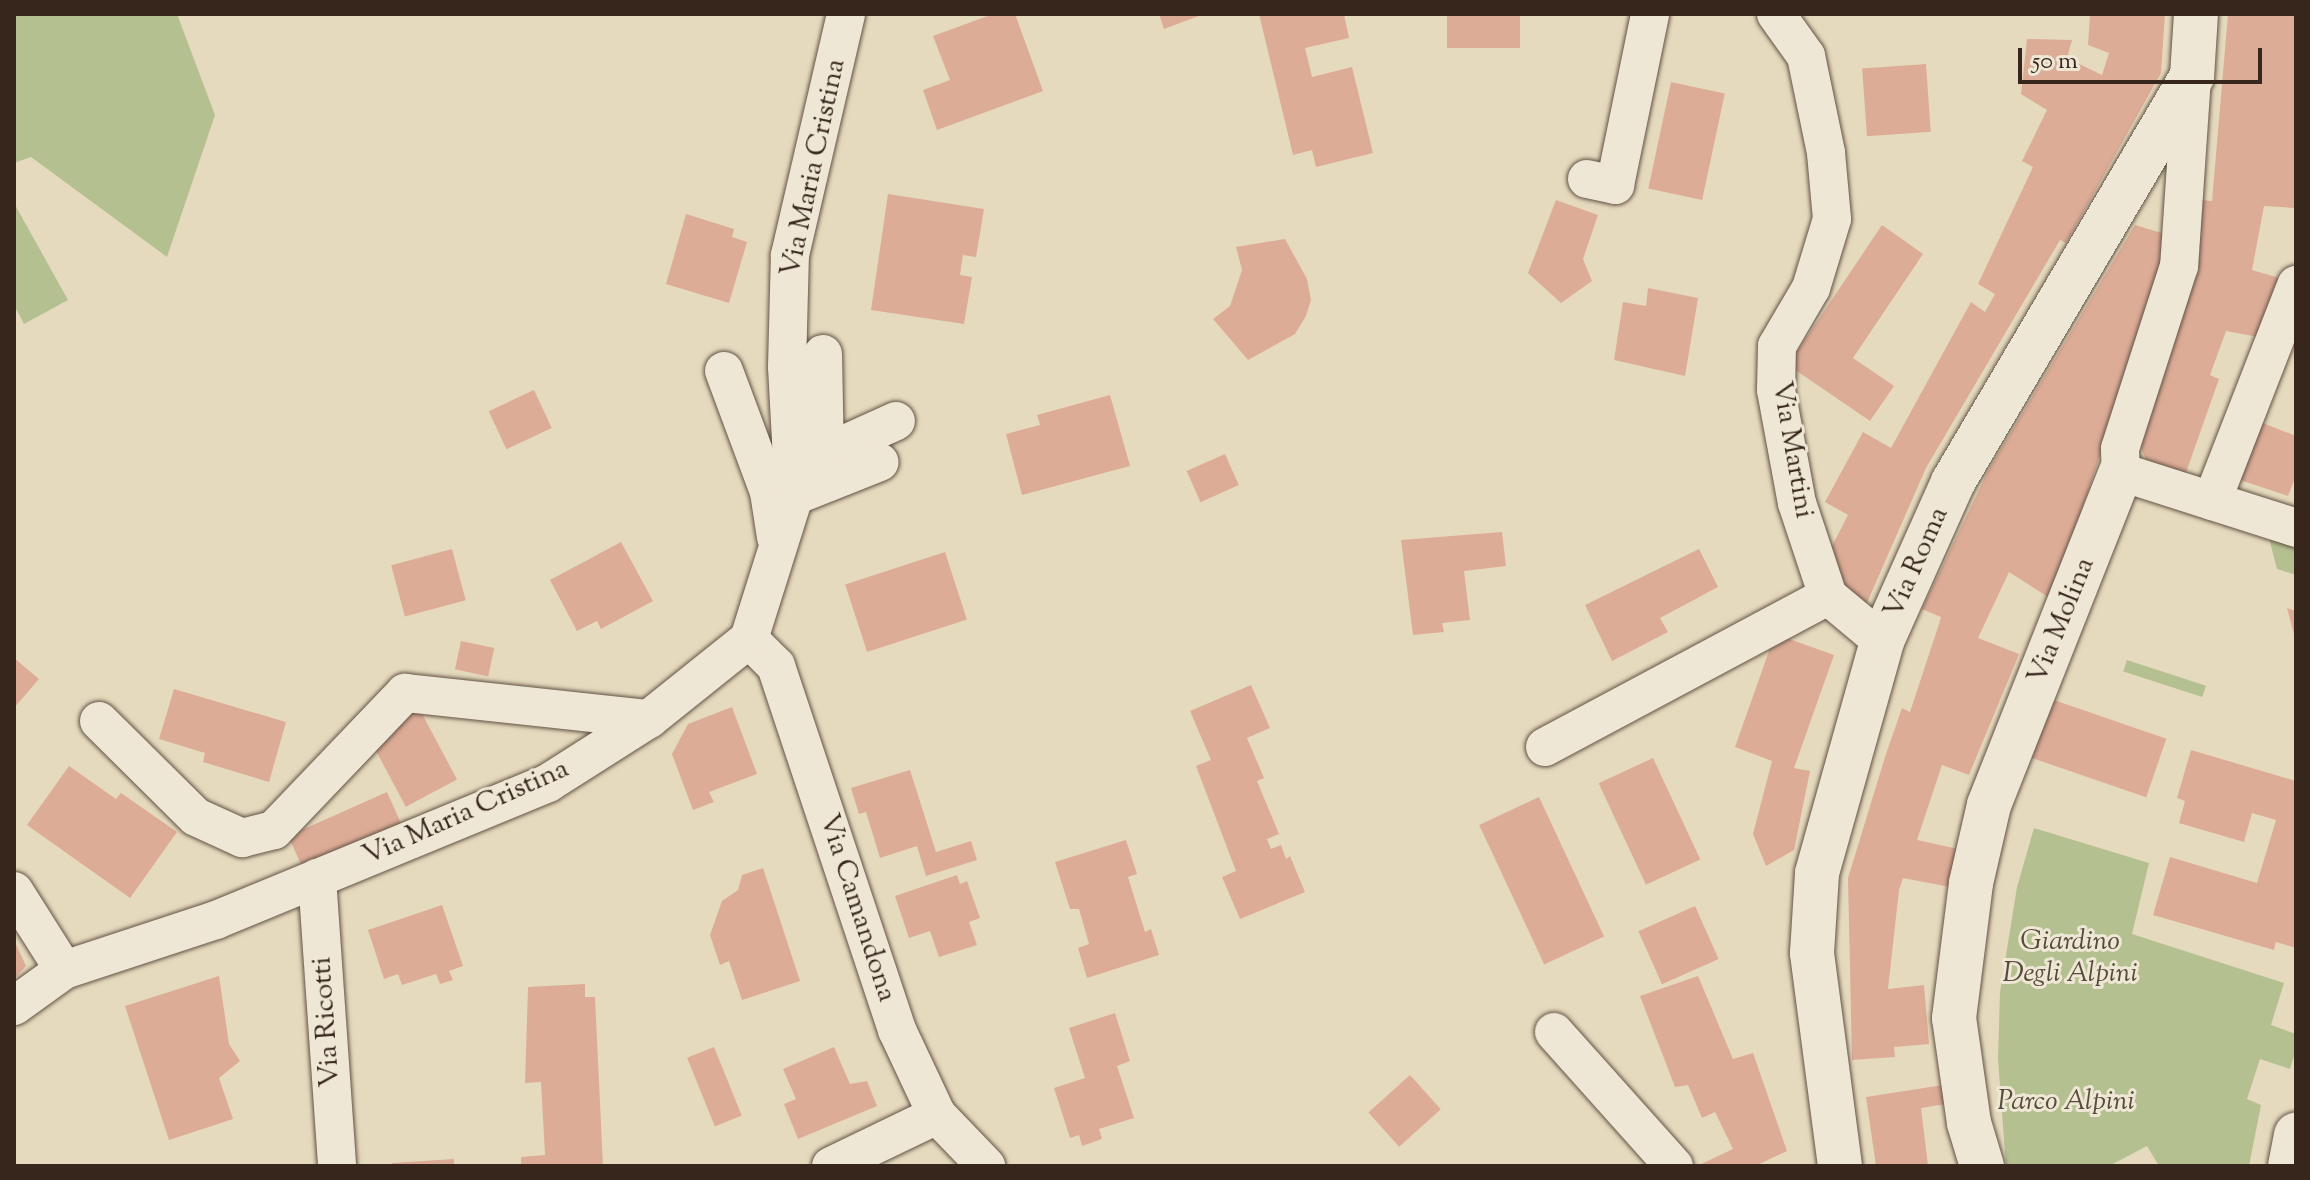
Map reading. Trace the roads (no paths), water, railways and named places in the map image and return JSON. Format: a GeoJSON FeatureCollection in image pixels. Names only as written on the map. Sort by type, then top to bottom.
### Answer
{"type":"FeatureCollection","features":[{"type":"Feature","properties":{"kind":"main road","name":"Via Roma"},"geometry":{"type":"LineString","coordinates":[[1840,1166],[1812,953],[1817,873],[1882,641],[1953,482],[2192,77],[2196,14]]}},
{"type":"Feature","properties":{"kind":"main road","name":"Via Molina"},"geometry":{"type":"LineString","coordinates":[[1982,1166],[1969,1123],[1954,1018],[1971,883],[1989,805],[2121,472]]}},
{"type":"Feature","properties":{"kind":"main road"},"geometry":{"type":"LineString","coordinates":[[2290,1166],[2296,1135]]}},
{"type":"Feature","properties":{"kind":"street","name":"Via Maria Cristina"},"geometry":{"type":"LineString","coordinates":[[14,1006],[64,970],[216,920],[548,783],[649,719],[749,639],[804,473],[787,367],[790,255],[846,14]]}},
{"type":"Feature","properties":{"kind":"street"},"geometry":{"type":"LineString","coordinates":[[1587,179],[1615,185],[1650,14]]}},
{"type":"Feature","properties":{"kind":"street","name":"Via Martini"},"geometry":{"type":"LineString","coordinates":[[1776,14],[1806,56],[1827,166],[1832,219],[1811,288],[1777,346],[1776,390],[1797,503],[1828,596]]}},
{"type":"Feature","properties":{"kind":"street","name":"Via Molina"},"geometry":{"type":"LineString","coordinates":[[2121,472],[2120,449],[2179,266],[2192,77]]}},
{"type":"Feature","properties":{"kind":"street"},"geometry":{"type":"LineString","coordinates":[[2212,501],[2296,285]]}},
{"type":"Feature","properties":{"kind":"street"},"geometry":{"type":"LineString","coordinates":[[804,473],[823,354]]}},
{"type":"Feature","properties":{"kind":"street"},"geometry":{"type":"LineString","coordinates":[[724,371],[769,492],[779,551]]}},
{"type":"Feature","properties":{"kind":"street"},"geometry":{"type":"LineString","coordinates":[[804,473],[896,421]]}},
{"type":"Feature","properties":{"kind":"street"},"geometry":{"type":"LineString","coordinates":[[804,473],[880,462]]}},
{"type":"Feature","properties":{"kind":"street"},"geometry":{"type":"LineString","coordinates":[[2121,472],[2296,528]]}},
{"type":"Feature","properties":{"kind":"street"},"geometry":{"type":"LineString","coordinates":[[1545,747],[1828,596],[1882,641]]}},
{"type":"Feature","properties":{"kind":"street","name":"Via Camandona"},"geometry":{"type":"LineString","coordinates":[[749,639],[776,666],[897,1030],[937,1115],[986,1166]]}},
{"type":"Feature","properties":{"kind":"street"},"geometry":{"type":"LineString","coordinates":[[99,721],[196,817],[242,838],[274,830],[405,693],[649,719]]}},
{"type":"Feature","properties":{"kind":"street","name":"Via Ricotti"},"geometry":{"type":"LineString","coordinates":[[317,878],[337,1166]]}},
{"type":"Feature","properties":{"kind":"street"},"geometry":{"type":"LineString","coordinates":[[14,891],[64,970]]}},
{"type":"Feature","properties":{"kind":"street"},"geometry":{"type":"LineString","coordinates":[[1554,1032],[1674,1166]]}},
{"type":"Feature","properties":{"kind":"street"},"geometry":{"type":"LineString","coordinates":[[831,1166],[937,1115]]}},
{"type":"Feature","properties":{"kind":"park label","name":"Giardino Degli Alpini"},"geometry":{"type":"Point","coordinates":[2070,958]}},
{"type":"Feature","properties":{"kind":"park label","name":"Parco Alpini"},"geometry":{"type":"Point","coordinates":[2066,1102]}}]}
